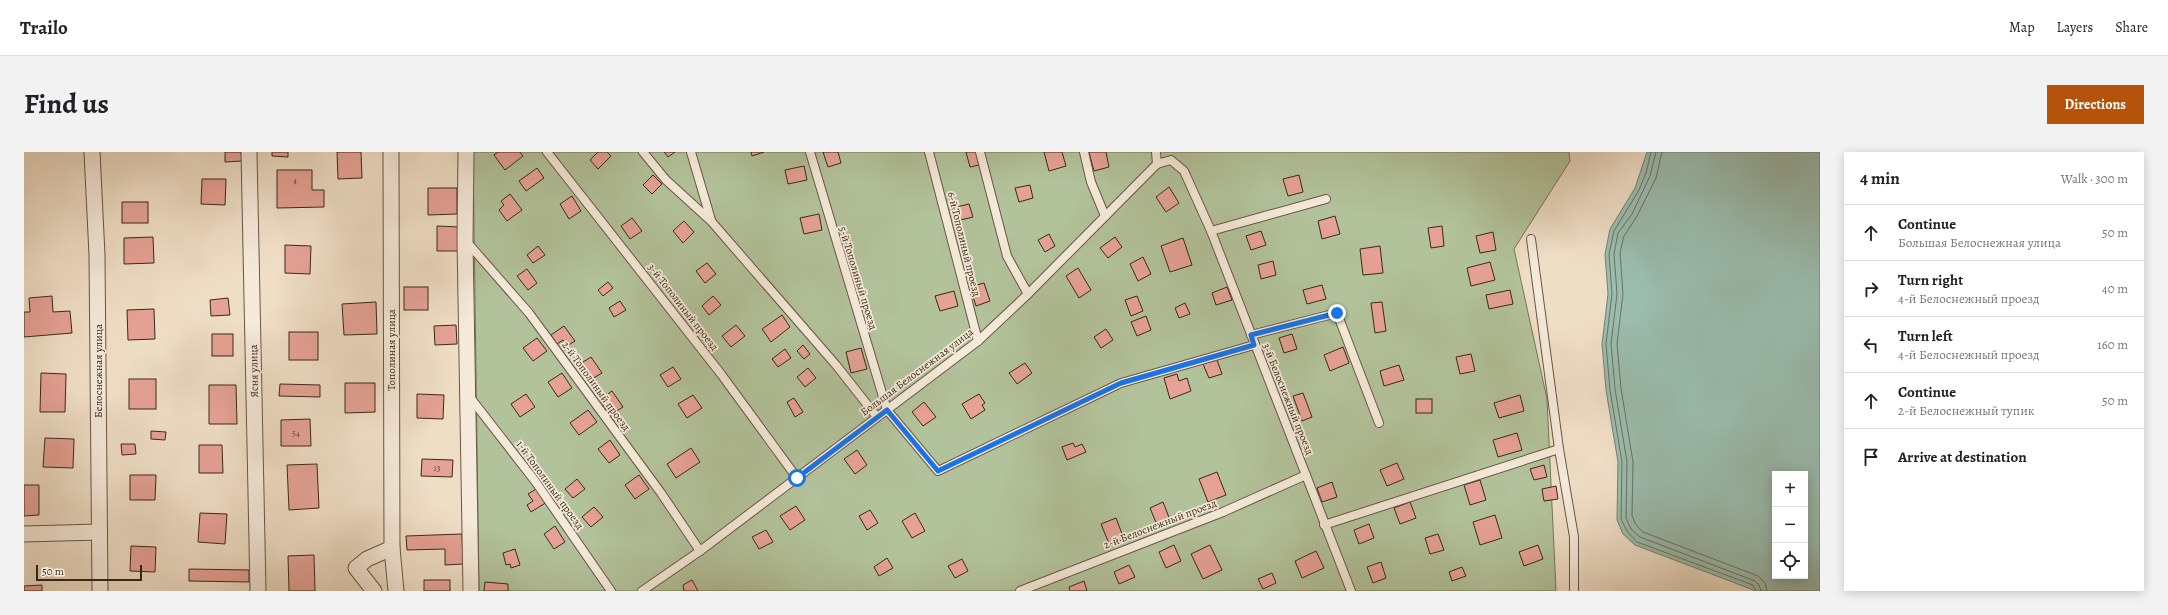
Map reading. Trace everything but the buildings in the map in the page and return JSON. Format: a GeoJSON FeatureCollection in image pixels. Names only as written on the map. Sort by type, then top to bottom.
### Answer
{"type":"FeatureCollection","features":[{"type":"Feature","properties":{"kind":"street","name":"Белоснежная улица"},"geometry":{"type":"LineString","coordinates":[[92,152],[97,255],[100,591]]}},
{"type":"Feature","properties":{"kind":"street","name":"Ясня улица"},"geometry":{"type":"LineString","coordinates":[[249,152],[258,591]]}},
{"type":"Feature","properties":{"kind":"street","name":"Тополиная улица"},"geometry":{"type":"LineString","coordinates":[[391,152],[392,548],[396,591]]}},
{"type":"Feature","properties":{"kind":"street"},"geometry":{"type":"LineString","coordinates":[[466,152],[467,394],[471,591]]}},
{"type":"Feature","properties":{"kind":"street"},"geometry":{"type":"LineString","coordinates":[[24,534],[99,532]]}},
{"type":"Feature","properties":{"kind":"street"},"geometry":{"type":"LineString","coordinates":[[374,591],[356,568],[367,559],[392,548]]}},
{"type":"Feature","properties":{"kind":"lane","name":"3-й Тополиный проезд"},"geometry":{"type":"LineString","coordinates":[[547,152],[721,374],[797,478]]}},
{"type":"Feature","properties":{"kind":"lane"},"geometry":{"type":"LineString","coordinates":[[643,152],[666,180],[711,221],[836,365],[877,417]]}},
{"type":"Feature","properties":{"kind":"lane"},"geometry":{"type":"LineString","coordinates":[[691,152],[711,221]]}},
{"type":"Feature","properties":{"kind":"lane","name":"5-й Тополиный проезд"},"geometry":{"type":"LineString","coordinates":[[810,152],[887,410]]}},
{"type":"Feature","properties":{"kind":"lane","name":"6-й Тополиный проезд"},"geometry":{"type":"LineString","coordinates":[[930,152],[978,341]]}},
{"type":"Feature","properties":{"kind":"lane"},"geometry":{"type":"LineString","coordinates":[[980,152],[1007,256],[1028,294]]}},
{"type":"Feature","properties":{"kind":"lane"},"geometry":{"type":"LineString","coordinates":[[1084,152],[1091,182],[1105,216]]}},
{"type":"Feature","properties":{"kind":"lane"},"geometry":{"type":"LineString","coordinates":[[1156,152],[1157,164]]}},
{"type":"Feature","properties":{"kind":"lane","name":"3-й Белоснежный проезд"},"geometry":{"type":"LineString","coordinates":[[1157,164],[1171,160],[1184,171],[1212,231],[1254,345],[1351,591]]}},
{"type":"Feature","properties":{"kind":"lane","name":"Большая Белоснежная улица"},"geometry":{"type":"LineString","coordinates":[[642,591],[700,551],[978,341],[1028,294],[1157,164]]}},
{"type":"Feature","properties":{"kind":"lane"},"geometry":{"type":"LineString","coordinates":[[1212,231],[1326,199]]}},
{"type":"Feature","properties":{"kind":"lane"},"geometry":{"type":"LineString","coordinates":[[1531,239],[1559,449],[1574,537],[1574,591]]}},
{"type":"Feature","properties":{"kind":"lane","name":"2-й Тополиный проезд"},"geometry":{"type":"LineString","coordinates":[[466,240],[529,312],[661,493],[700,551]]}},
{"type":"Feature","properties":{"kind":"lane"},"geometry":{"type":"LineString","coordinates":[[1251,335],[1337,313],[1379,423]]}},
{"type":"Feature","properties":{"kind":"lane"},"geometry":{"type":"LineString","coordinates":[[887,410],[938,471],[1121,383],[1254,345]]}},
{"type":"Feature","properties":{"kind":"lane","name":"1-й Тополиный проезд"},"geometry":{"type":"LineString","coordinates":[[467,394],[536,481],[611,591]]}},
{"type":"Feature","properties":{"kind":"lane"},"geometry":{"type":"LineString","coordinates":[[1324,525],[1559,449]]}},
{"type":"Feature","properties":{"kind":"lane","name":"2-й Белоснежный проезд"},"geometry":{"type":"LineString","coordinates":[[1020,591],[1223,512],[1306,475]]}},
{"type":"Feature","properties":{"kind":"shaded area"},"geometry":{"type":"Polygon","coordinates":[[[473,152],[1569,152],[1570,161],[1514,249],[1547,399],[1556,591],[479,591],[473,152]]]}},
{"type":"Feature","properties":{"kind":"water"},"geometry":{"type":"Polygon","coordinates":[[[1647,152],[1820,152],[1820,591],[1756,591],[1635,545],[1623,534],[1617,520],[1618,462],[1606,390],[1602,344],[1608,294],[1605,254],[1610,229],[1635,188],[1647,152]]]}},
{"type":"Feature","properties":{"kind":"route"},"geometry":{"type":"LineString","coordinates":[[797,478],[887,410],[938,471],[1121,383],[1254,345],[1251,335],[1337,313]]}}]}
